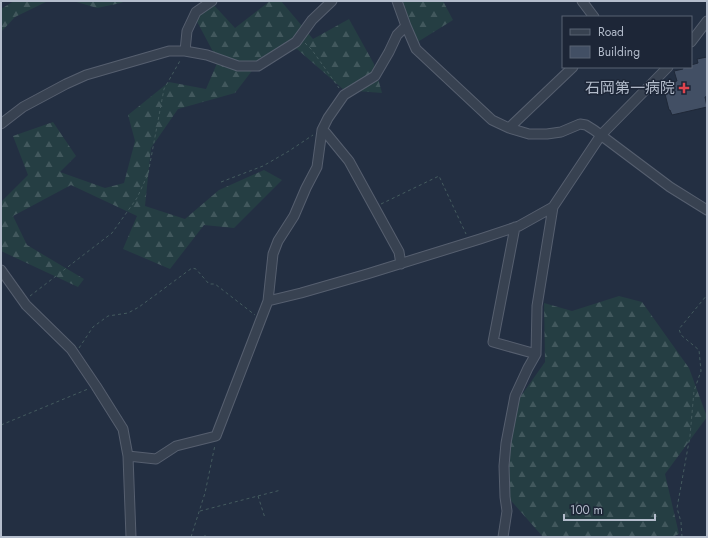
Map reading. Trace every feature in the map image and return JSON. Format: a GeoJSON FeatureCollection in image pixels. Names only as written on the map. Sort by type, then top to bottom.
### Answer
{"type":"FeatureCollection","features":[{"type":"Feature","properties":{"kind":"street"},"geometry":{"type":"LineString","coordinates":[[185,51],[187,31],[196,12],[212,1]]}},
{"type":"Feature","properties":{"kind":"street"},"geometry":{"type":"LineString","coordinates":[[1,124],[23,107],[86,74],[168,51],[185,51],[207,55],[238,66],[258,66],[296,42],[312,20],[332,1]]}},
{"type":"Feature","properties":{"kind":"street"},"geometry":{"type":"LineString","coordinates":[[397,1],[416,49],[487,117],[509,128],[528,134],[561,132],[580,124],[586,125],[670,187],[707,210]]}},
{"type":"Feature","properties":{"kind":"street"},"geometry":{"type":"LineString","coordinates":[[582,1],[593,16]]}},
{"type":"Feature","properties":{"kind":"street"},"geometry":{"type":"LineString","coordinates":[[692,41],[707,21]]}},
{"type":"Feature","properties":{"kind":"street"},"geometry":{"type":"LineString","coordinates":[[128,456],[156,459],[176,446],[216,436],[268,301],[273,254],[278,241],[294,216],[317,167],[322,130],[328,118],[344,96],[375,76],[397,35],[406,26]]}},
{"type":"Feature","properties":{"kind":"street"},"geometry":{"type":"LineString","coordinates":[[509,128],[572,68]]}},
{"type":"Feature","properties":{"kind":"street"},"geometry":{"type":"LineString","coordinates":[[504,537],[507,511],[504,466],[506,443],[515,396],[536,354],[537,306],[553,208],[601,135],[667,68]]}},
{"type":"Feature","properties":{"kind":"street"},"geometry":{"type":"LineString","coordinates":[[322,130],[326,132],[350,161],[398,252],[401,264]]}},
{"type":"Feature","properties":{"kind":"street"},"geometry":{"type":"LineString","coordinates":[[268,301],[401,264],[515,227],[553,208]]}},
{"type":"Feature","properties":{"kind":"street"},"geometry":{"type":"LineString","coordinates":[[515,227],[494,342],[536,354]]}},
{"type":"Feature","properties":{"kind":"street"},"geometry":{"type":"LineString","coordinates":[[1,270],[23,301],[75,355],[123,429],[128,456],[131,537]]}},
{"type":"Feature","properties":{"kind":"path"},"geometry":{"type":"LineString","coordinates":[[298,39],[305,42],[312,50],[344,96]]}},
{"type":"Feature","properties":{"kind":"path"},"geometry":{"type":"LineString","coordinates":[[23,301],[112,233],[137,198],[148,174],[164,89],[185,51]]}},
{"type":"Feature","properties":{"kind":"path"},"geometry":{"type":"LineString","coordinates":[[221,182],[263,166],[322,130]]}},
{"type":"Feature","properties":{"kind":"path"},"geometry":{"type":"LineString","coordinates":[[374,207],[439,176],[469,242]]}},
{"type":"Feature","properties":{"kind":"path"},"geometry":{"type":"LineString","coordinates":[[75,355],[93,327],[108,316],[128,313],[139,307],[192,268],[196,269],[209,284],[215,284],[254,315],[262,317]]}},
{"type":"Feature","properties":{"kind":"path"},"geometry":{"type":"LineString","coordinates":[[682,537],[681,522],[677,508],[690,436],[694,390],[701,371],[699,350],[681,335],[679,329],[707,295]]}},
{"type":"Feature","properties":{"kind":"path"},"geometry":{"type":"LineString","coordinates":[[1,425],[96,386]]}},
{"type":"Feature","properties":{"kind":"path"},"geometry":{"type":"LineString","coordinates":[[191,537],[205,493],[216,436]]}},
{"type":"Feature","properties":{"kind":"path"},"geometry":{"type":"LineString","coordinates":[[199,511],[281,490]]}},
{"type":"Feature","properties":{"kind":"path"},"geometry":{"type":"LineString","coordinates":[[258,496],[265,518]]}},
{"type":"Feature","properties":{"kind":"green space"},"geometry":{"type":"Polygon","coordinates":[[[14,1],[48,1],[15,17],[1,32],[1,9],[14,1]]]}},
{"type":"Feature","properties":{"kind":"green space"},"geometry":{"type":"Polygon","coordinates":[[[73,1],[125,1],[97,8],[73,1]]]}},
{"type":"Feature","properties":{"kind":"green space"},"geometry":{"type":"Polygon","coordinates":[[[270,1],[281,1],[313,39],[349,19],[374,64],[382,93],[344,90],[297,49],[258,63],[235,93],[178,109],[151,148],[145,206],[185,219],[219,190],[264,170],[282,180],[234,228],[204,225],[170,269],[123,249],[137,216],[71,185],[13,216],[27,245],[84,279],[78,287],[1,251],[1,202],[28,175],[13,136],[53,122],[76,156],[60,172],[105,188],[124,183],[135,141],[128,115],[169,82],[206,89],[218,61],[194,16],[212,3],[235,28],[270,1]]]}},
{"type":"Feature","properties":{"kind":"green space"},"geometry":{"type":"Polygon","coordinates":[[[392,1],[443,1],[453,20],[416,43],[392,1]]]}},
{"type":"Feature","properties":{"kind":"green space"},"geometry":{"type":"Polygon","coordinates":[[[619,296],[642,302],[689,368],[707,417],[665,474],[679,534],[672,537],[543,537],[499,487],[516,403],[545,362],[544,303],[572,311],[619,296]]]}},
{"type":"Feature","properties":{"kind":"building","name":"石岡第一病院"},"geometry":{"type":"Polygon","coordinates":[[[707,57],[707,96],[705,97],[707,107],[672,115],[661,85],[677,81],[674,71],[682,68],[692,68],[692,65],[698,63],[697,59],[707,57]]]}},
{"type":"Feature","properties":{"kind":"place","name":"石岡第一病院"},"geometry":{"type":"Point","coordinates":[684,88]}}]}
